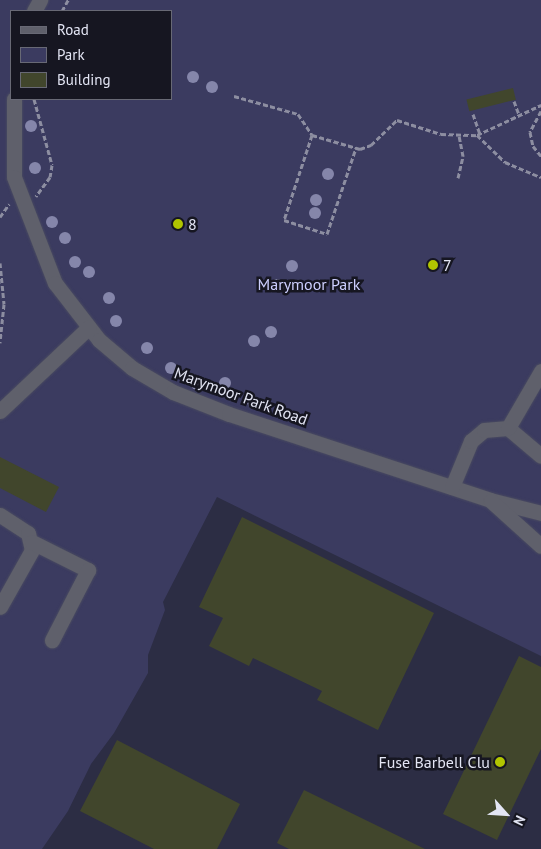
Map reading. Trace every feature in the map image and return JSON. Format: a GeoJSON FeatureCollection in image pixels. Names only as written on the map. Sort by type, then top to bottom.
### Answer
{"type":"FeatureCollection","features":[{"type":"Feature","properties":{"kind":"street","name":"Marymoor Park Road"},"geometry":{"type":"LineString","coordinates":[[14,100],[7,179],[55,283],[89,327],[132,368],[173,392],[490,500],[541,512]]}},
{"type":"Feature","properties":{"kind":"street"},"geometry":{"type":"LineString","coordinates":[[0,411],[89,327]]}},
{"type":"Feature","properties":{"kind":"street"},"geometry":{"type":"LineString","coordinates":[[508,428],[541,371]]}},
{"type":"Feature","properties":{"kind":"street"},"geometry":{"type":"LineString","coordinates":[[452,487],[471,441],[484,430],[508,428],[541,456]]}},
{"type":"Feature","properties":{"kind":"street","name":"Marymoor Park Road"},"geometry":{"type":"LineString","coordinates":[[490,500],[541,546]]}},
{"type":"Feature","properties":{"kind":"street"},"geometry":{"type":"LineString","coordinates":[[0,515],[19,524],[32,542],[88,570],[52,640]]}},
{"type":"Feature","properties":{"kind":"street"},"geometry":{"type":"LineString","coordinates":[[0,607],[32,550],[32,542]]}},
{"type":"Feature","properties":{"kind":"path"},"geometry":{"type":"LineString","coordinates":[[234,96],[298,114],[312,135],[356,148],[371,145],[397,120],[459,136],[479,134],[541,105]]}},
{"type":"Feature","properties":{"kind":"path"},"geometry":{"type":"LineString","coordinates":[[31,198],[43,191],[52,164],[34,100]]}},
{"type":"Feature","properties":{"kind":"path"},"geometry":{"type":"LineString","coordinates":[[514,101],[519,115]]}},
{"type":"Feature","properties":{"kind":"path"},"geometry":{"type":"LineString","coordinates":[[541,111],[530,132],[532,146],[541,156]]}},
{"type":"Feature","properties":{"kind":"path"},"geometry":{"type":"LineString","coordinates":[[473,114],[479,134],[505,162],[541,177]]}},
{"type":"Feature","properties":{"kind":"path"},"geometry":{"type":"LineString","coordinates":[[312,135],[284,220],[327,234],[356,148]]}},
{"type":"Feature","properties":{"kind":"path"},"geometry":{"type":"LineString","coordinates":[[458,178],[463,156],[459,136]]}},
{"type":"Feature","properties":{"kind":"path"},"geometry":{"type":"LineString","coordinates":[[0,217],[4,206],[14,203]]}},
{"type":"Feature","properties":{"kind":"path"},"geometry":{"type":"LineString","coordinates":[[0,263],[4,304],[0,343]]}},
{"type":"Feature","properties":{"kind":"green space","name":"Marymoor Park"},"geometry":{"type":"Polygon","coordinates":[[[0,0],[541,0],[541,656],[217,497],[163,602],[165,610],[148,655],[148,673],[114,733],[91,764],[68,811],[42,849],[0,849],[0,0]]]}},
{"type":"Feature","properties":{"kind":"building"},"geometry":{"type":"Polygon","coordinates":[[[513,88],[516,100],[469,111],[466,100],[513,88]]]}},
{"type":"Feature","properties":{"kind":"building"},"geometry":{"type":"Polygon","coordinates":[[[0,457],[59,487],[46,512],[0,488],[0,457]]]}},
{"type":"Feature","properties":{"kind":"building"},"geometry":{"type":"Polygon","coordinates":[[[242,517],[434,613],[378,730],[317,700],[322,691],[253,658],[249,666],[209,646],[223,618],[199,607],[242,517]]]}},
{"type":"Feature","properties":{"kind":"building"},"geometry":{"type":"Polygon","coordinates":[[[519,656],[541,667],[541,749],[497,840],[443,814],[519,656]]]}},
{"type":"Feature","properties":{"kind":"building"},"geometry":{"type":"Polygon","coordinates":[[[117,740],[240,804],[217,849],[154,849],[80,811],[117,740]]]}},
{"type":"Feature","properties":{"kind":"building"},"geometry":{"type":"Polygon","coordinates":[[[304,790],[425,849],[289,849],[277,843],[304,790]]]}},
{"type":"Feature","properties":{"kind":"place","name":"8"},"geometry":{"type":"Point","coordinates":[178,224]}},
{"type":"Feature","properties":{"kind":"place","name":"7"},"geometry":{"type":"Point","coordinates":[433,265]}},
{"type":"Feature","properties":{"kind":"place","name":"Fuse Barbell Clu"},"geometry":{"type":"Point","coordinates":[500,762]}}]}
